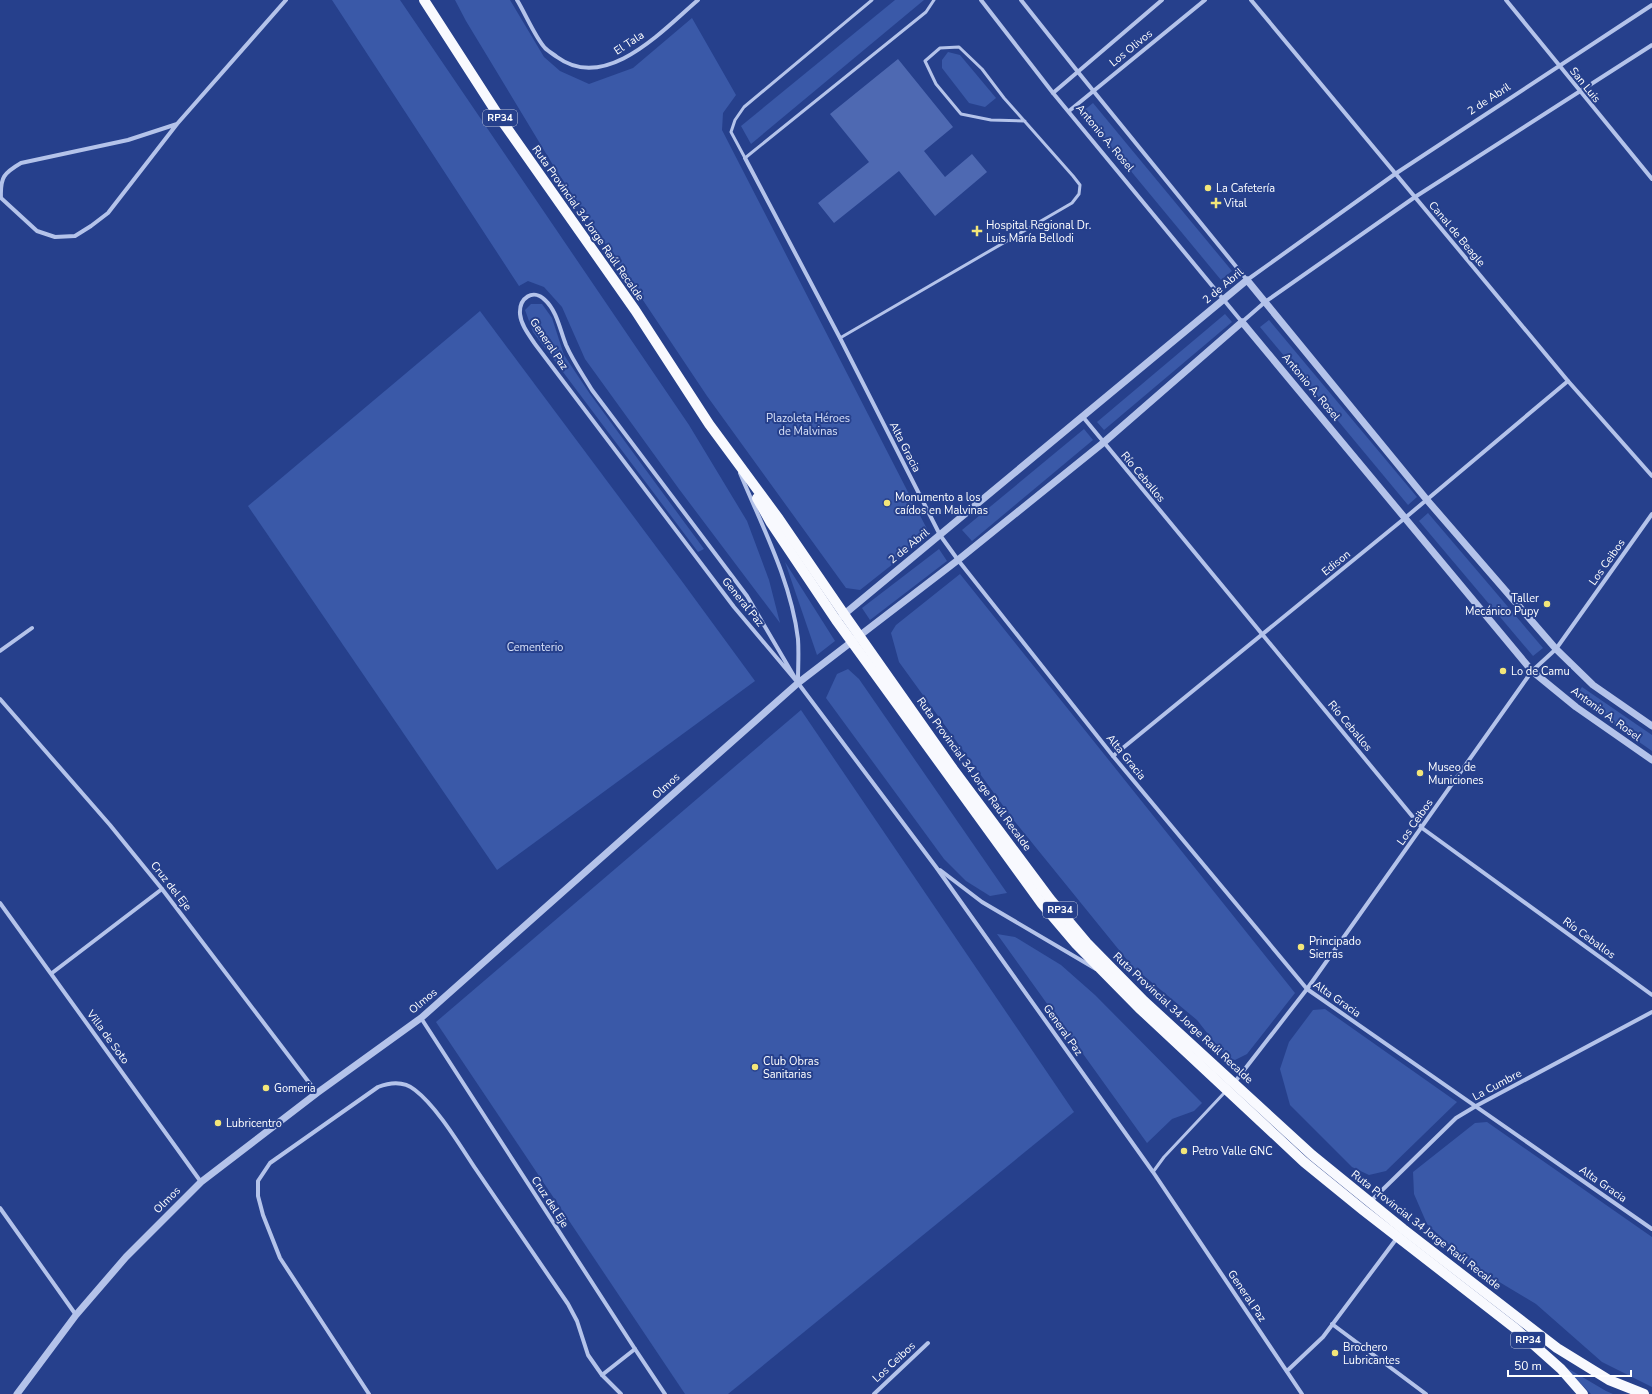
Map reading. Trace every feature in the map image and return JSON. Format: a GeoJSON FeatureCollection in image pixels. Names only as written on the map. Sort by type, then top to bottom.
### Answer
{"type":"FeatureCollection","features":[{"type":"Feature","properties":{"kind":"main road","name":"Ruta Provincial 34 Jorge Raúl Recalde"},"geometry":{"type":"LineString","coordinates":[[424,0],[515,140],[635,310],[705,418],[735,459],[772,524],[855,638],[1042,904],[1106,975],[1176,1044],[1230,1086],[1312,1155],[1458,1272],[1557,1348],[1609,1380],[1644,1394]]}},
{"type":"Feature","properties":{"kind":"main road","name":"Ruta Provincial 34 Jorge Raúl Recalde"},"geometry":{"type":"LineString","coordinates":[[855,638],[1050,899],[1087,942],[1125,982],[1304,1162],[1397,1237],[1516,1329],[1561,1369],[1583,1394]]}},
{"type":"Feature","properties":{"kind":"street"},"geometry":{"type":"LineString","coordinates":[[177,124],[128,140],[21,163],[8,171],[0,183],[1,198],[37,231],[55,238],[75,236],[91,226],[108,212],[177,124],[286,0]]}},
{"type":"Feature","properties":{"kind":"street","name":"El Tala"},"geometry":{"type":"LineString","coordinates":[[517,0],[545,48],[566,64],[586,68],[614,63],[640,49],[698,0]]}},
{"type":"Feature","properties":{"kind":"street","name":"Antonio A. Rosel"},"geometry":{"type":"LineString","coordinates":[[981,0],[1053,93],[1532,671],[1576,708],[1652,760]]}},
{"type":"Feature","properties":{"kind":"street","name":"Antonio A. Rosel"},"geometry":{"type":"LineString","coordinates":[[1021,0],[1427,500],[1556,649],[1593,685],[1652,726]]}},
{"type":"Feature","properties":{"kind":"street","name":"Los Olivos"},"geometry":{"type":"LineString","coordinates":[[1053,93],[1162,0]]}},
{"type":"Feature","properties":{"kind":"street","name":"Los Olivos"},"geometry":{"type":"LineString","coordinates":[[1069,111],[1205,0]]}},
{"type":"Feature","properties":{"kind":"street","name":"Canal de Beagle"},"geometry":{"type":"LineString","coordinates":[[1251,0],[1568,381],[1652,476]]}},
{"type":"Feature","properties":{"kind":"street","name":"San Luis"},"geometry":{"type":"LineString","coordinates":[[1506,0],[1652,179]]}},
{"type":"Feature","properties":{"kind":"street","name":"2 de Abril"},"geometry":{"type":"LineString","coordinates":[[840,617],[1225,300],[1247,280],[1395,174],[1652,5]]}},
{"type":"Feature","properties":{"kind":"street"},"geometry":{"type":"LineString","coordinates":[[855,638],[958,560],[1103,443],[1265,302],[1415,197],[1652,45]]}},
{"type":"Feature","properties":{"kind":"street","name":"Alta Gracia"},"geometry":{"type":"LineString","coordinates":[[745,158],[840,338],[940,535],[958,560],[1113,756],[1307,989],[1652,1229]]}},
{"type":"Feature","properties":{"kind":"street","name":"General Paz"},"geometry":{"type":"LineString","coordinates":[[798,683],[747,596],[580,372],[566,344],[554,311],[539,295],[532,294],[525,298],[520,314],[524,327],[535,344],[734,607],[798,683],[936,867],[1153,1172],[1302,1394]]}},
{"type":"Feature","properties":{"kind":"street","name":"Edison"},"geometry":{"type":"LineString","coordinates":[[1113,756],[1406,518],[1568,381]]}},
{"type":"Feature","properties":{"kind":"street","name":"Río Ceballos"},"geometry":{"type":"LineString","coordinates":[[1083,417],[1422,828],[1652,995]]}},
{"type":"Feature","properties":{"kind":"street"},"geometry":{"type":"LineString","coordinates":[[735,459],[782,575],[793,612],[798,640],[798,683]]}},
{"type":"Feature","properties":{"kind":"street","name":"Los Ceibos"},"geometry":{"type":"LineString","coordinates":[[1230,1086],[1307,989],[1532,671],[1556,649],[1652,514]]}},
{"type":"Feature","properties":{"kind":"street"},"geometry":{"type":"LineString","coordinates":[[0,652],[32,628]]}},
{"type":"Feature","properties":{"kind":"street","name":"Olmos"},"geometry":{"type":"LineString","coordinates":[[17,1394],[76,1314],[126,1257],[201,1182],[317,1093],[421,1018],[798,683],[855,638]]}},
{"type":"Feature","properties":{"kind":"street","name":"Cruz del Eje"},"geometry":{"type":"LineString","coordinates":[[0,699],[110,825],[162,889],[317,1093]]}},
{"type":"Feature","properties":{"kind":"street"},"geometry":{"type":"LineString","coordinates":[[936,867],[982,902],[1106,975],[1125,982]]}},
{"type":"Feature","properties":{"kind":"street"},"geometry":{"type":"LineString","coordinates":[[52,974],[162,889]]}},
{"type":"Feature","properties":{"kind":"street","name":"Villa de Soto"},"geometry":{"type":"LineString","coordinates":[[0,903],[201,1182]]}},
{"type":"Feature","properties":{"kind":"street","name":"La Cumbre"},"geometry":{"type":"LineString","coordinates":[[1370,1202],[1456,1118],[1652,1012]]}},
{"type":"Feature","properties":{"kind":"street","name":"Cruz del Eje"},"geometry":{"type":"LineString","coordinates":[[421,1018],[635,1349],[666,1394]]}},
{"type":"Feature","properties":{"kind":"street"},"geometry":{"type":"LineString","coordinates":[[369,1394],[280,1258],[258,1196],[258,1180],[270,1163],[378,1087],[387,1083],[401,1083],[414,1090],[430,1105],[568,1304],[578,1322],[588,1355],[602,1374],[621,1394]]}},
{"type":"Feature","properties":{"kind":"street"},"geometry":{"type":"LineString","coordinates":[[0,1208],[76,1314]]}},
{"type":"Feature","properties":{"kind":"street"},"geometry":{"type":"LineString","coordinates":[[1287,1371],[1323,1337],[1397,1237]]}},
{"type":"Feature","properties":{"kind":"street"},"geometry":{"type":"LineString","coordinates":[[1332,1324],[1426,1394]]}},
{"type":"Feature","properties":{"kind":"street","name":"Los Ceibos"},"geometry":{"type":"LineString","coordinates":[[874,1394],[928,1343]]}},
{"type":"Feature","properties":{"kind":"street"},"geometry":{"type":"LineString","coordinates":[[602,1374],[635,1349]]}},
{"type":"Feature","properties":{"kind":"lane"},"geometry":{"type":"LineString","coordinates":[[872,0],[744,107],[735,120],[731,132],[745,158],[926,12],[934,0]]}},
{"type":"Feature","properties":{"kind":"lane"},"geometry":{"type":"LineString","coordinates":[[840,338],[1072,203],[1079,194],[1080,185],[1073,176],[982,69],[959,48],[940,48],[926,61],[936,84],[961,114],[991,120],[1025,121]]}},
{"type":"Feature","properties":{"kind":"lane"},"geometry":{"type":"LineString","coordinates":[[1153,1172],[1164,1157],[1230,1086]]}},
{"type":"Feature","properties":{"kind":"green space"},"geometry":{"type":"Polygon","coordinates":[[[332,0],[400,0],[689,425],[747,521],[769,580],[780,623],[679,489],[585,359],[562,307],[544,287],[528,281],[519,286],[332,0]]]}},
{"type":"Feature","properties":{"kind":"green space","name":"Plazoleta Héroes de Malvinas"},"geometry":{"type":"Polygon","coordinates":[[[455,0],[510,0],[544,57],[560,71],[589,84],[633,68],[692,18],[736,95],[723,113],[722,130],[927,529],[927,537],[860,590],[846,588],[707,396],[556,170],[466,21],[455,0]]]}},
{"type":"Feature","properties":{"kind":"green space"},"geometry":{"type":"Polygon","coordinates":[[[895,0],[924,0],[751,144],[741,126],[895,0]]]}},
{"type":"Feature","properties":{"kind":"green space"},"geometry":{"type":"Polygon","coordinates":[[[948,52],[960,55],[996,98],[985,107],[969,103],[942,68],[942,60],[948,52]]]}},
{"type":"Feature","properties":{"kind":"green space"},"geometry":{"type":"Polygon","coordinates":[[[1093,103],[1232,271],[1221,280],[1082,112],[1093,103]]]}},
{"type":"Feature","properties":{"kind":"green space"},"geometry":{"type":"Polygon","coordinates":[[[531,304],[542,304],[552,318],[564,355],[590,394],[704,549],[698,552],[533,332],[525,310],[531,304]]]}},
{"type":"Feature","properties":{"kind":"green space","name":"Cementerio"},"geometry":{"type":"Polygon","coordinates":[[[480,311],[755,681],[497,870],[248,506],[480,311]]]}},
{"type":"Feature","properties":{"kind":"green space"},"geometry":{"type":"Polygon","coordinates":[[[1225,314],[1232,322],[1104,430],[1097,422],[1225,314]]]}},
{"type":"Feature","properties":{"kind":"green space"},"geometry":{"type":"Polygon","coordinates":[[[1269,320],[1417,497],[1408,505],[1260,327],[1269,320]]]}},
{"type":"Feature","properties":{"kind":"green space"},"geometry":{"type":"Polygon","coordinates":[[[1084,429],[1093,440],[972,541],[962,530],[1084,429]]]}},
{"type":"Feature","properties":{"kind":"green space"},"geometry":{"type":"Polygon","coordinates":[[[1428,513],[1543,648],[1533,656],[1419,521],[1428,513]]]}},
{"type":"Feature","properties":{"kind":"green space"},"geometry":{"type":"Polygon","coordinates":[[[939,549],[947,561],[870,620],[862,608],[939,549]]]}},
{"type":"Feature","properties":{"kind":"green space"},"geometry":{"type":"Polygon","coordinates":[[[785,562],[835,641],[817,655],[785,562]]]}},
{"type":"Feature","properties":{"kind":"green space"},"geometry":{"type":"Polygon","coordinates":[[[960,574],[1295,993],[1247,1054],[1235,1060],[1226,1057],[1197,1020],[1132,966],[1012,818],[899,662],[891,633],[896,625],[960,574]]]}},
{"type":"Feature","properties":{"kind":"green space"},"geometry":{"type":"Polygon","coordinates":[[[848,669],[859,679],[1007,893],[990,896],[966,881],[944,859],[826,698],[837,674],[848,669]]]}},
{"type":"Feature","properties":{"kind":"green space"},"geometry":{"type":"Polygon","coordinates":[[[1582,687],[1652,735],[1652,751],[1575,697],[1582,687]]]}},
{"type":"Feature","properties":{"kind":"green space","name":"Club Obras Sanitarias"},"geometry":{"type":"Polygon","coordinates":[[[801,710],[1074,1112],[728,1394],[685,1394],[436,1022],[801,710]]]}},
{"type":"Feature","properties":{"kind":"green space"},"geometry":{"type":"Polygon","coordinates":[[[997,934],[1015,937],[1061,965],[1095,995],[1202,1103],[1194,1111],[1172,1119],[1147,1143],[997,934]]]}},
{"type":"Feature","properties":{"kind":"green space"},"geometry":{"type":"Polygon","coordinates":[[[1325,1009],[1457,1102],[1386,1171],[1369,1175],[1352,1167],[1290,1105],[1280,1069],[1289,1042],[1313,1010],[1325,1009]]]}},
{"type":"Feature","properties":{"kind":"green space"},"geometry":{"type":"Polygon","coordinates":[[[1487,1122],[1652,1237],[1652,1387],[1602,1362],[1536,1304],[1471,1265],[1427,1224],[1414,1194],[1413,1172],[1475,1123],[1487,1122]]]}},
{"type":"Feature","properties":{"kind":"green space"},"geometry":{"type":"Polygon","coordinates":[[[1562,1365],[1606,1391],[1613,1394],[1591,1394],[1562,1365]]]}},
{"type":"Feature","properties":{"kind":"building"},"geometry":{"type":"Polygon","coordinates":[[[898,59],[953,127],[924,151],[945,177],[972,154],[987,172],[935,216],[899,171],[834,223],[818,203],[869,162],[830,114],[898,59]]]}},
{"type":"Feature","properties":{"kind":"place","name":"La Cafetería"},"geometry":{"type":"Point","coordinates":[1208,188]}},
{"type":"Feature","properties":{"kind":"place","name":"Vital"},"geometry":{"type":"Point","coordinates":[1216,203]}},
{"type":"Feature","properties":{"kind":"place","name":"Hospital Regional Dr. Luis María Bellodi"},"geometry":{"type":"Point","coordinates":[977,231]}},
{"type":"Feature","properties":{"kind":"place","name":"Monumento a los caídos en Malvinas"},"geometry":{"type":"Point","coordinates":[887,503]}},
{"type":"Feature","properties":{"kind":"place","name":"Taller Mecánico Pupy"},"geometry":{"type":"Point","coordinates":[1547,604]}},
{"type":"Feature","properties":{"kind":"place","name":"Lo de Camu"},"geometry":{"type":"Point","coordinates":[1503,671]}},
{"type":"Feature","properties":{"kind":"place","name":"Museo de Municiones"},"geometry":{"type":"Point","coordinates":[1420,773]}},
{"type":"Feature","properties":{"kind":"place","name":"Principado Sierras"},"geometry":{"type":"Point","coordinates":[1301,947]}},
{"type":"Feature","properties":{"kind":"place","name":"Club Obras Sanitarias"},"geometry":{"type":"Point","coordinates":[755,1067]}},
{"type":"Feature","properties":{"kind":"place","name":"Gomeria"},"geometry":{"type":"Point","coordinates":[266,1088]}},
{"type":"Feature","properties":{"kind":"place","name":"Lubricentro"},"geometry":{"type":"Point","coordinates":[218,1123]}},
{"type":"Feature","properties":{"kind":"place","name":"Petro Valle GNC"},"geometry":{"type":"Point","coordinates":[1184,1151]}},
{"type":"Feature","properties":{"kind":"place","name":"Brochero Lubricantes"},"geometry":{"type":"Point","coordinates":[1335,1353]}}]}
